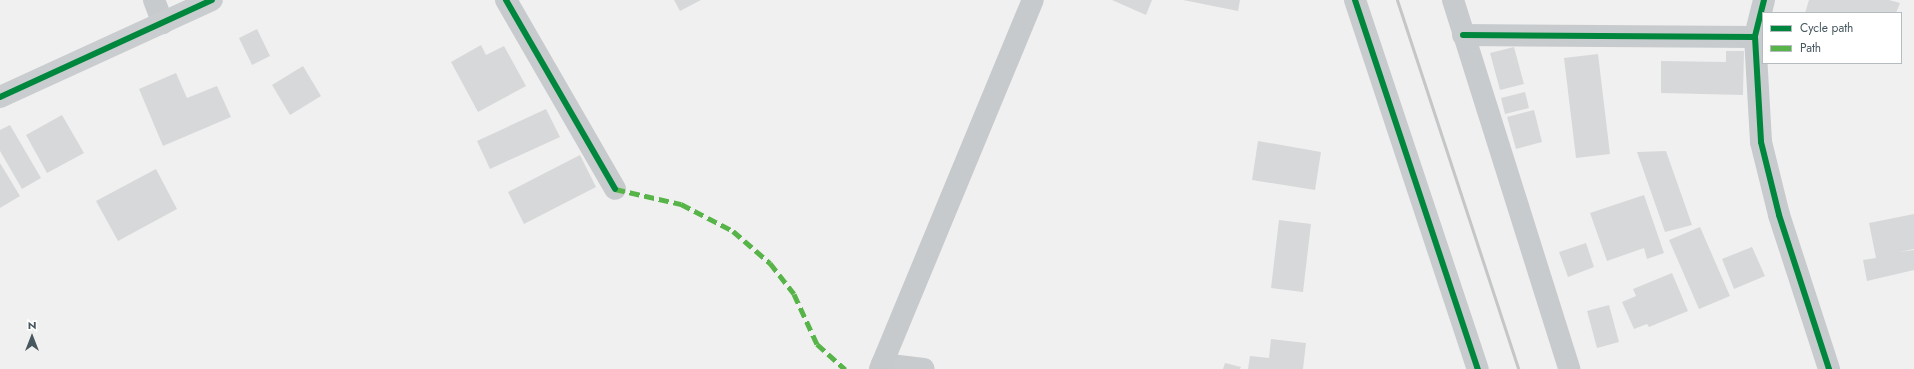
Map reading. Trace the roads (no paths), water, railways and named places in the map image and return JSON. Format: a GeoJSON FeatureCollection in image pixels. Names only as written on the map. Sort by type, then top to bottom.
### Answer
{"type":"FeatureCollection","features":[{"type":"Feature","properties":{"kind":"main road"},"geometry":{"type":"LineString","coordinates":[[881,366],[1033,0]]}},
{"type":"Feature","properties":{"kind":"street"},"geometry":{"type":"LineString","coordinates":[[154,0],[163,23]]}},
{"type":"Feature","properties":{"kind":"street"},"geometry":{"type":"LineString","coordinates":[[0,97],[212,0]]}},
{"type":"Feature","properties":{"kind":"street"},"geometry":{"type":"LineString","coordinates":[[506,0],[616,189]]}},
{"type":"Feature","properties":{"kind":"street"},"geometry":{"type":"LineString","coordinates":[[1355,0],[1478,369]]}},
{"type":"Feature","properties":{"kind":"street"},"geometry":{"type":"LineString","coordinates":[[1453,0],[1568,369]]}},
{"type":"Feature","properties":{"kind":"street"},"geometry":{"type":"LineString","coordinates":[[1764,0],[1755,37],[1761,142],[1779,215],[1829,369]]}},
{"type":"Feature","properties":{"kind":"street"},"geometry":{"type":"LineString","coordinates":[[1463,35],[1755,37]]}},
{"type":"Feature","properties":{"kind":"street"},"geometry":{"type":"LineString","coordinates":[[881,366],[924,369]]}},
{"type":"Feature","properties":{"kind":"railway"},"geometry":{"type":"LineString","coordinates":[[1397,0],[1518,369]]}}]}
